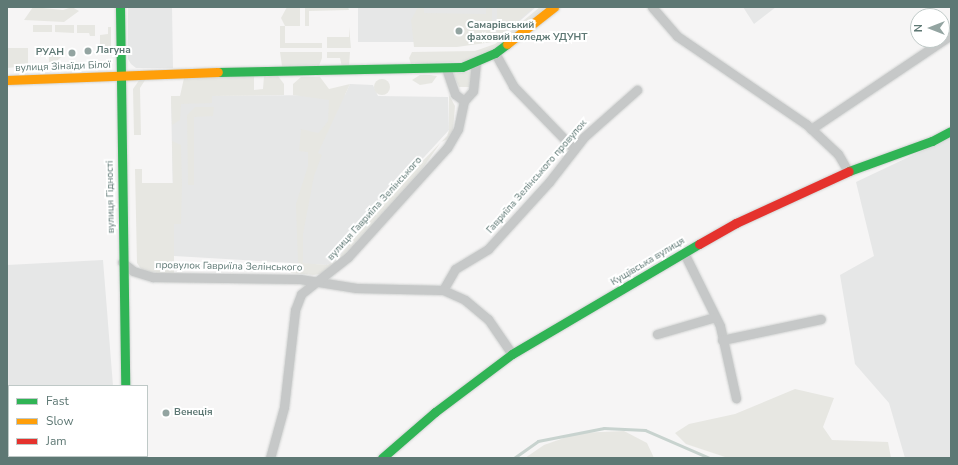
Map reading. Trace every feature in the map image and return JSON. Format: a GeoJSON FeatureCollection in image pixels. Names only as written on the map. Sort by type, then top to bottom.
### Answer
{"type":"FeatureCollection","features":[{"type":"Feature","properties":{"kind":"street","name":"вулиця Гідності"},"geometry":{"type":"LineString","coordinates":[[120,7],[122,262],[125,385]]}},
{"type":"Feature","properties":{"kind":"street"},"geometry":{"type":"LineString","coordinates":[[120,76],[150,72],[446,68],[476,63],[495,54],[554,7]]}},
{"type":"Feature","properties":{"kind":"street"},"geometry":{"type":"LineString","coordinates":[[652,7],[677,36],[775,101],[811,130],[838,154],[848,170]]}},
{"type":"Feature","properties":{"kind":"street"},"geometry":{"type":"LineString","coordinates":[[811,130],[951,35]]}},
{"type":"Feature","properties":{"kind":"street"},"geometry":{"type":"LineString","coordinates":[[495,54],[513,86],[574,149]]}},
{"type":"Feature","properties":{"kind":"street","name":"вулиця Гавриїла Зелінського"},"geometry":{"type":"LineString","coordinates":[[270,458],[284,407],[295,310],[301,294],[316,280],[348,257],[447,148],[458,129],[464,101],[473,91],[476,63]]}},
{"type":"Feature","properties":{"kind":"street"},"geometry":{"type":"LineString","coordinates":[[446,68],[455,94],[464,101]]}},
{"type":"Feature","properties":{"kind":"street","name":"вулиця Зінаїди Білої"},"geometry":{"type":"LineString","coordinates":[[7,80],[120,76]]}},
{"type":"Feature","properties":{"kind":"street","name":"Гавриїла Зелінського провулок"},"geometry":{"type":"LineString","coordinates":[[443,290],[456,269],[488,249],[574,149],[637,90]]}},
{"type":"Feature","properties":{"kind":"street","name":"Кущівська вулиця"},"geometry":{"type":"LineString","coordinates":[[382,458],[435,412],[512,354],[736,223],[848,170],[932,141],[951,131]]}},
{"type":"Feature","properties":{"kind":"street"},"geometry":{"type":"LineString","coordinates":[[684,253],[715,317],[736,398]]}},
{"type":"Feature","properties":{"kind":"street","name":"провулок Гавриїла Зелінського"},"geometry":{"type":"LineString","coordinates":[[122,262],[133,272],[153,277],[316,280]]}},
{"type":"Feature","properties":{"kind":"street"},"geometry":{"type":"LineString","coordinates":[[316,280],[356,288],[443,290],[465,300],[488,319],[512,354]]}},
{"type":"Feature","properties":{"kind":"street"},"geometry":{"type":"LineString","coordinates":[[657,334],[715,317]]}},
{"type":"Feature","properties":{"kind":"street"},"geometry":{"type":"LineString","coordinates":[[722,340],[821,319]]}},
{"type":"Feature","properties":{"kind":"shaded area"},"geometry":{"type":"Polygon","coordinates":[[[33,7],[63,10],[72,7],[79,11],[64,22],[24,20],[33,7]]]}},
{"type":"Feature","properties":{"kind":"shaded area"},"geometry":{"type":"Polygon","coordinates":[[[128,7],[172,7],[173,68],[136,68],[131,64],[128,59],[128,7]]]}},
{"type":"Feature","properties":{"kind":"shaded area"},"geometry":{"type":"Polygon","coordinates":[[[287,7],[300,7],[300,26],[285,26],[281,18],[287,7]]]}},
{"type":"Feature","properties":{"kind":"shaded area"},"geometry":{"type":"Polygon","coordinates":[[[305,7],[348,7],[349,10],[309,11],[309,26],[305,26],[305,7]]]}},
{"type":"Feature","properties":{"kind":"shaded area","name":"Самарівський фаховий коледж УДУНТ"},"geometry":{"type":"Polygon","coordinates":[[[358,7],[536,7],[495,42],[358,42],[358,7]]]}},
{"type":"Feature","properties":{"kind":"shaded area","name":"Самарівський фаховий коледж УДУНТ"},"geometry":{"type":"Polygon","coordinates":[[[418,7],[424,7],[424,13],[486,14],[486,7],[492,7],[492,42],[457,47],[414,47],[411,20],[418,7]]]}},
{"type":"Feature","properties":{"kind":"shaded area"},"geometry":{"type":"Polygon","coordinates":[[[497,7],[534,7],[497,39],[497,7]]]}},
{"type":"Feature","properties":{"kind":"shaded area"},"geometry":{"type":"Polygon","coordinates":[[[540,7],[546,7],[497,49],[469,61],[411,64],[409,58],[412,52],[475,51],[495,44],[540,7]]]}},
{"type":"Feature","properties":{"kind":"shaded area"},"geometry":{"type":"Polygon","coordinates":[[[743,7],[776,7],[754,24],[743,7]]]}},
{"type":"Feature","properties":{"kind":"shaded area"},"geometry":{"type":"Polygon","coordinates":[[[33,25],[52,25],[52,32],[33,32],[33,25]]]}},
{"type":"Feature","properties":{"kind":"shaded area"},"geometry":{"type":"Polygon","coordinates":[[[55,25],[74,25],[74,33],[55,32],[55,25]]]}},
{"type":"Feature","properties":{"kind":"shaded area"},"geometry":{"type":"Polygon","coordinates":[[[77,25],[95,25],[95,36],[90,36],[89,33],[77,33],[77,25]]]}},
{"type":"Feature","properties":{"kind":"shaded area"},"geometry":{"type":"Polygon","coordinates":[[[280,26],[285,26],[285,43],[322,43],[322,48],[280,48],[280,26]]]}},
{"type":"Feature","properties":{"kind":"shaded area"},"geometry":{"type":"Polygon","coordinates":[[[108,27],[111,27],[111,55],[100,51],[100,35],[108,34],[108,27]]]}},
{"type":"Feature","properties":{"kind":"shaded area"},"geometry":{"type":"Polygon","coordinates":[[[349,27],[351,48],[327,48],[327,37],[349,37],[349,27]]]}},
{"type":"Feature","properties":{"kind":"shaded area"},"geometry":{"type":"Polygon","coordinates":[[[7,48],[28,48],[28,66],[7,68],[7,48]]]}},
{"type":"Feature","properties":{"kind":"shaded area"},"geometry":{"type":"Polygon","coordinates":[[[49,49],[63,49],[63,56],[55,62],[49,62],[49,49]]]}},
{"type":"Feature","properties":{"kind":"shaded area"},"geometry":{"type":"Polygon","coordinates":[[[280,52],[322,52],[322,58],[319,66],[282,66],[280,52]]]}},
{"type":"Feature","properties":{"kind":"shaded area"},"geometry":{"type":"Polygon","coordinates":[[[327,52],[350,52],[349,66],[342,67],[340,58],[327,58],[327,52]]]}},
{"type":"Feature","properties":{"kind":"shaded area"},"geometry":{"type":"Polygon","coordinates":[[[474,71],[470,87],[459,87],[453,74],[474,71]]]}},
{"type":"Feature","properties":{"kind":"shaded area"},"geometry":{"type":"Polygon","coordinates":[[[420,75],[437,76],[432,83],[420,85],[412,80],[420,75]]]}},
{"type":"Feature","properties":{"kind":"shaded area"},"geometry":{"type":"Polygon","coordinates":[[[254,76],[254,90],[263,89],[264,76],[278,76],[284,84],[284,95],[212,96],[212,103],[181,104],[180,120],[172,125],[171,96],[180,96],[184,78],[254,76]]]}},
{"type":"Feature","properties":{"kind":"shaded area"},"geometry":{"type":"Polygon","coordinates":[[[147,77],[140,88],[141,135],[134,135],[133,89],[140,79],[147,77]]]}},
{"type":"Feature","properties":{"kind":"shaded area"},"geometry":{"type":"Polygon","coordinates":[[[301,77],[320,77],[329,89],[350,84],[318,153],[322,155],[314,176],[303,234],[303,263],[327,265],[336,261],[379,206],[441,143],[422,169],[340,262],[326,273],[314,275],[291,273],[291,263],[298,263],[296,204],[308,166],[308,152],[299,151],[301,129],[318,133],[328,121],[329,100],[293,95],[293,84],[301,77]]]}},
{"type":"Feature","properties":{"kind":"shaded area"},"geometry":{"type":"Polygon","coordinates":[[[379,79],[385,79],[390,84],[388,93],[385,95],[379,95],[374,90],[374,84],[379,79]]]}},
{"type":"Feature","properties":{"kind":"shaded area"},"geometry":{"type":"Polygon","coordinates":[[[350,84],[373,85],[378,96],[448,97],[449,130],[379,206],[336,261],[327,265],[174,256],[171,96],[345,95],[350,84]]]}},
{"type":"Feature","properties":{"kind":"shaded area"},"geometry":{"type":"Polygon","coordinates":[[[449,95],[455,106],[453,130],[448,139],[441,142],[447,136],[449,130],[449,95]]]}},
{"type":"Feature","properties":{"kind":"shaded area"},"geometry":{"type":"Polygon","coordinates":[[[195,107],[214,107],[213,116],[194,117],[194,185],[188,185],[187,115],[195,107]]]}},
{"type":"Feature","properties":{"kind":"shaded area"},"geometry":{"type":"Polygon","coordinates":[[[951,137],[951,458],[905,458],[889,403],[855,364],[840,275],[874,256],[856,182],[951,137]]]}},
{"type":"Feature","properties":{"kind":"shaded area"},"geometry":{"type":"Polygon","coordinates":[[[172,141],[181,145],[182,184],[181,224],[174,224],[174,275],[143,272],[137,263],[135,169],[142,169],[142,183],[173,183],[172,141]]]}},
{"type":"Feature","properties":{"kind":"shaded area"},"geometry":{"type":"Polygon","coordinates":[[[103,260],[113,385],[8,385],[7,399],[7,265],[103,260]]]}},
{"type":"Feature","properties":{"kind":"shaded area"},"geometry":{"type":"Polygon","coordinates":[[[795,389],[834,398],[823,427],[832,440],[888,442],[891,458],[728,458],[686,444],[675,433],[689,424],[735,414],[795,389]]]}},
{"type":"Feature","properties":{"kind":"shaded area"},"geometry":{"type":"Polygon","coordinates":[[[7,416],[8,457],[102,458],[7,458],[7,416]]]}},
{"type":"Feature","properties":{"kind":"shaded area"},"geometry":{"type":"Polygon","coordinates":[[[624,431],[647,443],[654,458],[525,458],[544,445],[578,433],[624,431]]]}},
{"type":"Feature","properties":{"kind":"waterway"},"geometry":{"type":"LineString","coordinates":[[514,458],[538,441],[604,428],[645,430],[710,458]]}},
{"type":"Feature","properties":{"kind":"traffic: fast"},"geometry":{"type":"LineString","coordinates":[[120,7],[125,385]]}},
{"type":"Feature","properties":{"kind":"traffic: fast"},"geometry":{"type":"LineString","coordinates":[[218,72],[462,67],[495,53],[507,44]]}},
{"type":"Feature","properties":{"kind":"traffic: fast"},"geometry":{"type":"LineString","coordinates":[[849,171],[932,141],[951,131]]}},
{"type":"Feature","properties":{"kind":"traffic: fast"},"geometry":{"type":"LineString","coordinates":[[382,458],[435,412],[512,354],[699,244]]}},
{"type":"Feature","properties":{"kind":"traffic: slow"},"geometry":{"type":"LineString","coordinates":[[507,44],[554,7]]}},
{"type":"Feature","properties":{"kind":"traffic: slow"},"geometry":{"type":"LineString","coordinates":[[7,80],[218,72]]}},
{"type":"Feature","properties":{"kind":"traffic: jam"},"geometry":{"type":"LineString","coordinates":[[699,244],[736,223],[849,171]]}},
{"type":"Feature","properties":{"kind":"place","name":"Самарівський фаховий коледж УДУНТ"},"geometry":{"type":"Point","coordinates":[459,31]}},
{"type":"Feature","properties":{"kind":"place","name":"Лагуна"},"geometry":{"type":"Point","coordinates":[88,51]}},
{"type":"Feature","properties":{"kind":"place","name":"РУАН"},"geometry":{"type":"Point","coordinates":[72,53]}},
{"type":"Feature","properties":{"kind":"place","name":"Венеція"},"geometry":{"type":"Point","coordinates":[166,413]}}]}
